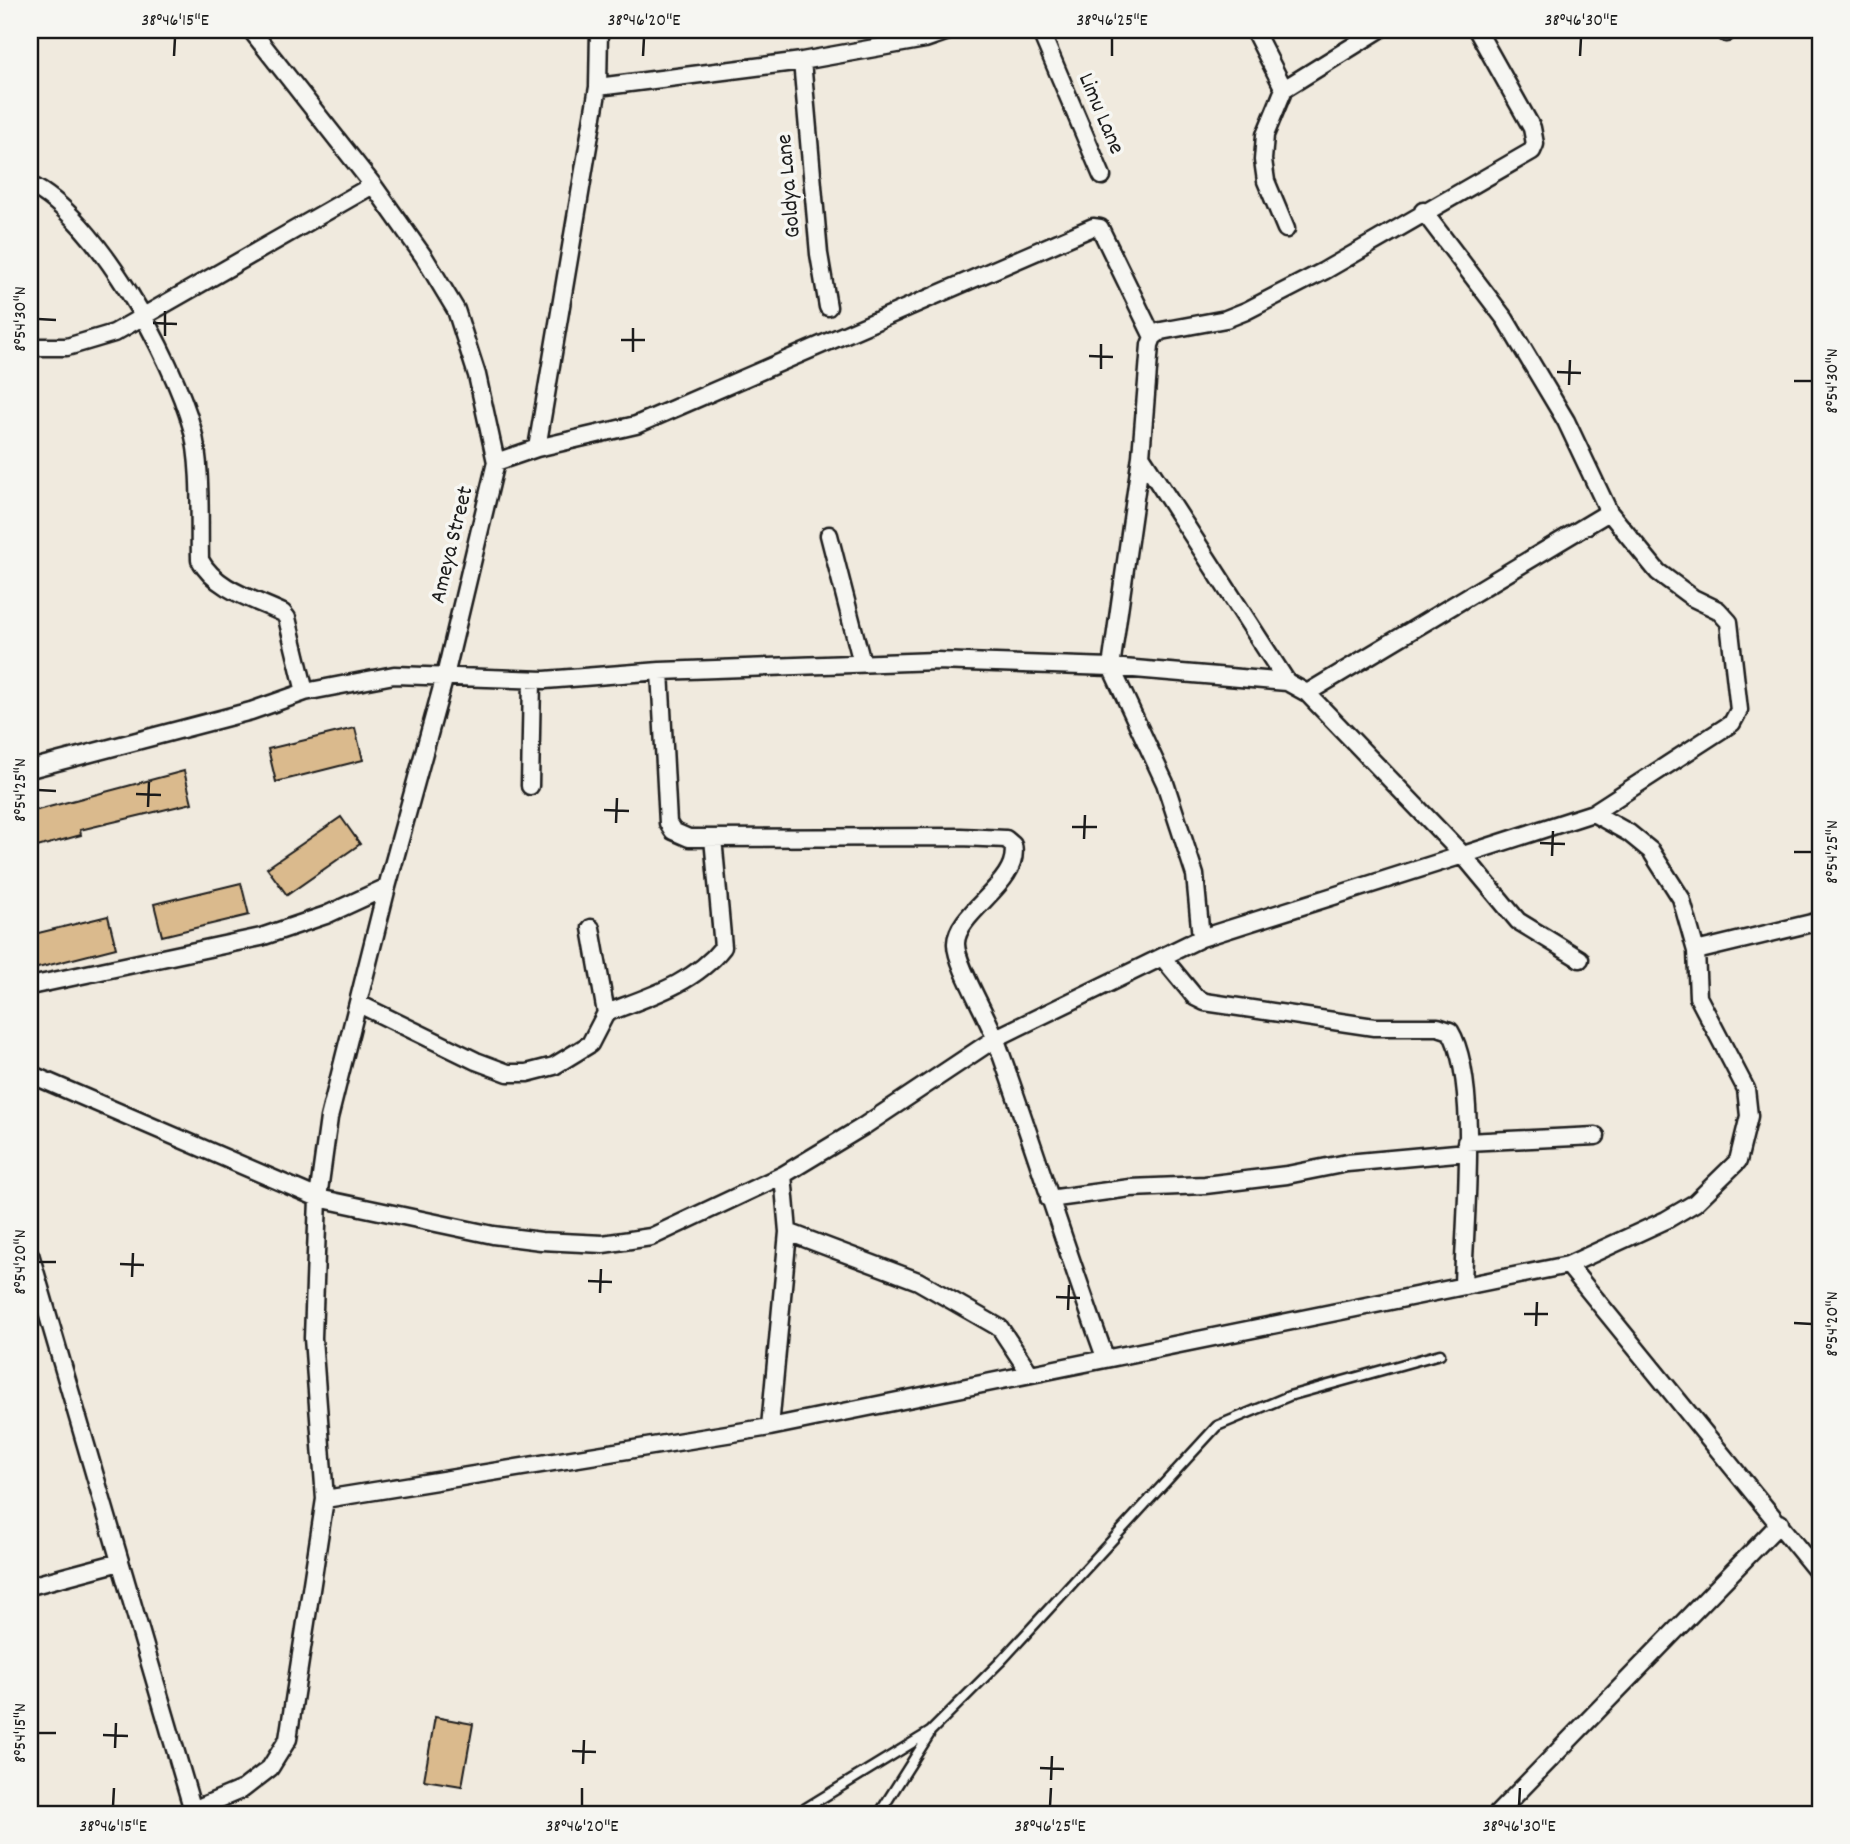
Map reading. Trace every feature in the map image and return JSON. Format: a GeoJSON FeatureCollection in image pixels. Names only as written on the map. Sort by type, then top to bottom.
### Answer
{"type":"FeatureCollection","features":[{"type":"Feature","properties":{"kind":"street"},"geometry":{"type":"LineString","coordinates":[[251,30],[373,186],[424,257],[456,310],[477,375],[496,462]]}},
{"type":"Feature","properties":{"kind":"street"},"geometry":{"type":"LineString","coordinates":[[537,448],[598,87],[599,30]]}},
{"type":"Feature","properties":{"kind":"street"},"geometry":{"type":"LineString","coordinates":[[598,87],[802,61],[951,30]]}},
{"type":"Feature","properties":{"kind":"street","name":"Limu Lane"},"geometry":{"type":"LineString","coordinates":[[1040,30],[1102,176]]}},
{"type":"Feature","properties":{"kind":"street"},"geometry":{"type":"LineString","coordinates":[[1254,30],[1284,89]]}},
{"type":"Feature","properties":{"kind":"street"},"geometry":{"type":"LineString","coordinates":[[1286,229],[1266,181],[1263,160],[1265,135],[1284,89],[1379,30]]}},
{"type":"Feature","properties":{"kind":"street"},"geometry":{"type":"LineString","coordinates":[[1202,938],[1195,875],[1165,783],[1111,667],[1141,456],[1153,337],[1161,331],[1226,319],[1246,311],[1324,271],[1423,211],[1527,156],[1535,144],[1532,128],[1477,30]]}},
{"type":"Feature","properties":{"kind":"street","name":"Goldya Lane"},"geometry":{"type":"LineString","coordinates":[[802,61],[819,254],[828,307]]}},
{"type":"Feature","properties":{"kind":"street"},"geometry":{"type":"LineString","coordinates":[[30,185],[72,215],[131,296],[142,316],[181,393],[193,430],[200,560],[207,573],[221,585],[283,612],[287,618],[305,692]]}},
{"type":"Feature","properties":{"kind":"street"},"geometry":{"type":"LineString","coordinates":[[30,347],[67,347],[104,338],[373,186]]}},
{"type":"Feature","properties":{"kind":"street"},"geometry":{"type":"LineString","coordinates":[[30,1074],[318,1198],[493,1235],[541,1241],[603,1244],[650,1237],[783,1175],[864,1126],[996,1038],[1202,938],[1593,813],[1732,723],[1739,709],[1729,622],[1718,610],[1693,598],[1658,572],[1609,512],[1566,421],[1505,319],[1423,211]]}},
{"type":"Feature","properties":{"kind":"street","name":"Ameya Street"},"geometry":{"type":"LineString","coordinates":[[194,1812],[243,1789],[270,1768],[288,1739],[325,1499],[313,1338],[318,1198],[329,1118],[387,887],[445,676],[496,462],[537,448],[636,425],[1093,227],[1100,228],[1153,337]]}},
{"type":"Feature","properties":{"kind":"street"},"geometry":{"type":"LineString","coordinates":[[1141,456],[1287,681],[1307,693],[1463,855],[1518,921],[1580,960]]}},
{"type":"Feature","properties":{"kind":"street"},"geometry":{"type":"LineString","coordinates":[[1307,693],[1609,512]]}},
{"type":"Feature","properties":{"kind":"street"},"geometry":{"type":"LineString","coordinates":[[829,535],[862,663]]}},
{"type":"Feature","properties":{"kind":"street"},"geometry":{"type":"LineString","coordinates":[[30,769],[251,711],[305,692],[394,675],[532,680],[660,671],[862,663],[1111,667],[1287,681]]}},
{"type":"Feature","properties":{"kind":"street"},"geometry":{"type":"LineString","coordinates":[[660,671],[668,823],[673,831],[689,838],[1006,839],[1013,845],[1015,859],[995,889],[958,933],[956,942],[996,1038],[1105,1357]]}},
{"type":"Feature","properties":{"kind":"street"},"geometry":{"type":"LineString","coordinates":[[530,786],[532,680]]}},
{"type":"Feature","properties":{"kind":"street"},"geometry":{"type":"LineString","coordinates":[[325,1499],[771,1427],[1029,1372],[1568,1265],[1666,1220],[1695,1203],[1738,1161],[1749,1116],[1746,1089],[1701,1006],[1696,951],[1681,898],[1651,851],[1629,833],[1593,813]]}},
{"type":"Feature","properties":{"kind":"street"},"geometry":{"type":"LineString","coordinates":[[606,1013],[664,991],[708,966],[723,947],[713,838]]}},
{"type":"Feature","properties":{"kind":"street"},"geometry":{"type":"LineString","coordinates":[[30,986],[261,937],[326,915],[387,887]]}},
{"type":"Feature","properties":{"kind":"street"},"geometry":{"type":"LineString","coordinates":[[1696,951],[1820,921]]}},
{"type":"Feature","properties":{"kind":"street"},"geometry":{"type":"LineString","coordinates":[[359,1004],[476,1061],[508,1073],[527,1073],[554,1066],[590,1044],[606,1013],[591,928]]}},
{"type":"Feature","properties":{"kind":"street"},"geometry":{"type":"LineString","coordinates":[[1162,957],[1195,997],[1205,1002],[1374,1027],[1438,1027],[1450,1031],[1455,1040],[1463,1076],[1466,1147],[1463,1286]]}},
{"type":"Feature","properties":{"kind":"street"},"geometry":{"type":"LineString","coordinates":[[1049,1199],[1130,1188],[1205,1185],[1287,1175],[1347,1163],[1466,1147],[1596,1136]]}},
{"type":"Feature","properties":{"kind":"street"},"geometry":{"type":"LineString","coordinates":[[771,1427],[788,1232],[783,1175]]}},
{"type":"Feature","properties":{"kind":"street"},"geometry":{"type":"LineString","coordinates":[[788,1232],[918,1281],[990,1322],[1000,1328],[1029,1372]]}},
{"type":"Feature","properties":{"kind":"street"},"geometry":{"type":"LineString","coordinates":[[30,1254],[194,1812]]}},
{"type":"Feature","properties":{"kind":"street"},"geometry":{"type":"LineString","coordinates":[[1568,1265],[1820,1575]]}},
{"type":"Feature","properties":{"kind":"street"},"geometry":{"type":"LineString","coordinates":[[1497,1814],[1780,1524]]}},
{"type":"Feature","properties":{"kind":"street"},"geometry":{"type":"LineString","coordinates":[[30,1586],[120,1562]]}},
{"type":"Feature","properties":{"kind":"lane"},"geometry":{"type":"LineString","coordinates":[[879,1814],[930,1732],[1000,1661],[1217,1426],[1289,1396],[1440,1354]]}},
{"type":"Feature","properties":{"kind":"lane"},"geometry":{"type":"LineString","coordinates":[[796,1814],[930,1732]]}},
{"type":"Feature","properties":{"kind":"building"},"geometry":{"type":"Polygon","coordinates":[[[355,728],[363,760],[276,782],[268,749],[355,728]]]}},
{"type":"Feature","properties":{"kind":"building"},"geometry":{"type":"Polygon","coordinates":[[[184,771],[192,803],[80,830],[81,835],[30,849],[30,812],[184,771]]]}},
{"type":"Feature","properties":{"kind":"building"},"geometry":{"type":"Polygon","coordinates":[[[341,817],[360,844],[287,895],[267,868],[341,817]]]}},
{"type":"Feature","properties":{"kind":"building"},"geometry":{"type":"Polygon","coordinates":[[[241,883],[249,915],[162,936],[154,904],[241,883]]]}},
{"type":"Feature","properties":{"kind":"building"},"geometry":{"type":"Polygon","coordinates":[[[108,916],[116,948],[30,970],[30,935],[108,916]]]}},
{"type":"Feature","properties":{"kind":"building"},"geometry":{"type":"Polygon","coordinates":[[[435,1717],[473,1724],[462,1786],[424,1780],[435,1717]]]}}]}
